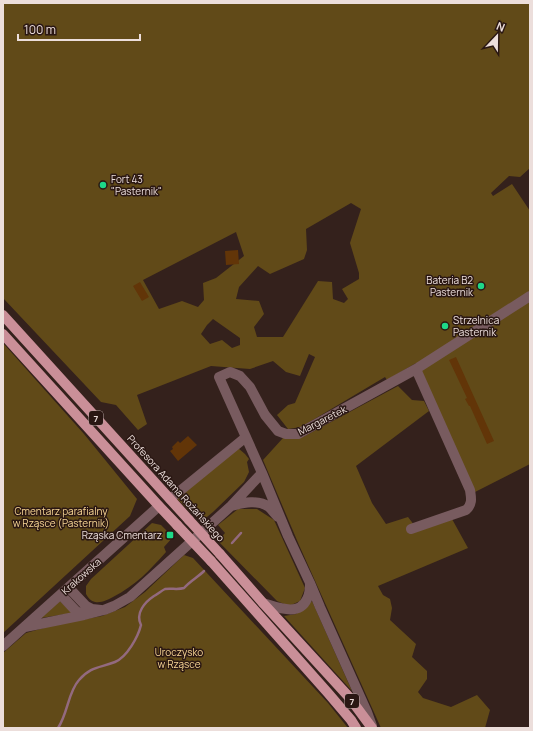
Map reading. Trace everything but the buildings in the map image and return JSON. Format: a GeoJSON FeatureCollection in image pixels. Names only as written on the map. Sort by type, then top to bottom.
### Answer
{"type":"FeatureCollection","features":[{"type":"Feature","properties":{"kind":"main road","name":"Profesora Adama Rożańskiego"},"geometry":{"type":"LineString","coordinates":[[3,315],[220,554],[263,604],[349,697],[372,728]]}},
{"type":"Feature","properties":{"kind":"main road","name":"7"},"geometry":{"type":"LineString","coordinates":[[3,334],[211,561],[328,693],[356,728]]}},
{"type":"Feature","properties":{"kind":"street","name":"Margaretek"},"geometry":{"type":"LineString","coordinates":[[372,728],[367,712],[219,377],[230,372],[240,376],[250,387],[265,415],[278,431],[286,434],[298,434],[416,369],[530,296]]}},
{"type":"Feature","properties":{"kind":"street"},"geometry":{"type":"LineString","coordinates":[[412,529],[466,510],[469,507],[471,499],[470,490],[416,369]]}},
{"type":"Feature","properties":{"kind":"street"},"geometry":{"type":"LineString","coordinates":[[170,499],[246,437]]}},
{"type":"Feature","properties":{"kind":"street"},"geometry":{"type":"LineString","coordinates":[[24,627],[84,615],[114,606],[130,597],[231,506],[262,473]]}},
{"type":"Feature","properties":{"kind":"street"},"geometry":{"type":"LineString","coordinates":[[231,506],[248,502],[261,504],[268,507],[281,520]]}},
{"type":"Feature","properties":{"kind":"street","name":"Krakowska"},"geometry":{"type":"LineString","coordinates":[[3,646],[159,506]]}},
{"type":"Feature","properties":{"kind":"street"},"geometry":{"type":"LineString","coordinates":[[263,604],[285,610],[303,606],[308,599],[310,583]]}},
{"type":"Feature","properties":{"kind":"street"},"geometry":{"type":"LineString","coordinates":[[65,591],[86,606],[92,609],[101,610]]}},
{"type":"Feature","properties":{"kind":"street"},"geometry":{"type":"LineString","coordinates":[[65,591],[76,611],[84,615]]}},
{"type":"Feature","properties":{"kind":"green space"},"geometry":{"type":"Polygon","coordinates":[[[3,3],[530,3],[530,168],[520,177],[509,176],[491,193],[493,196],[512,184],[530,211],[530,464],[475,492],[416,363],[387,380],[385,377],[301,427],[288,429],[277,415],[288,405],[295,403],[315,357],[309,354],[300,376],[286,372],[273,361],[250,369],[211,366],[137,395],[147,424],[138,430],[116,405],[101,402],[3,298],[3,3]],[[351,203],[306,229],[307,250],[304,259],[270,274],[258,266],[239,287],[236,299],[259,301],[264,314],[254,327],[257,337],[283,337],[318,281],[332,282],[333,299],[344,303],[348,299],[342,289],[359,279],[359,273],[350,243],[361,209],[351,203]],[[236,232],[143,280],[159,309],[182,301],[198,307],[204,300],[203,283],[216,278],[244,256],[236,232]],[[213,319],[201,334],[210,344],[222,340],[232,348],[240,345],[240,338],[213,319]]]}},
{"type":"Feature","properties":{"kind":"green space","name":"Cmentarz parafialny w Rząsce (Pasternik)"},"geometry":{"type":"Polygon","coordinates":[[[3,343],[84,434],[137,499],[130,516],[3,633],[3,343]]]}},
{"type":"Feature","properties":{"kind":"green space"},"geometry":{"type":"Polygon","coordinates":[[[398,386],[412,400],[424,401],[429,411],[356,466],[372,503],[386,524],[408,517],[418,530],[452,519],[468,548],[378,586],[383,595],[390,599],[392,608],[390,620],[416,644],[412,657],[427,671],[427,679],[418,692],[423,698],[451,707],[477,695],[490,710],[485,728],[381,728],[299,545],[263,460],[283,438],[303,437],[398,386]]]}},
{"type":"Feature","properties":{"kind":"green space"},"geometry":{"type":"Polygon","coordinates":[[[238,448],[249,459],[247,462],[249,472],[244,482],[213,512],[202,521],[199,520],[177,499],[238,448]]]}},
{"type":"Feature","properties":{"kind":"green space"},"geometry":{"type":"Polygon","coordinates":[[[238,509],[257,509],[274,520],[305,588],[300,601],[289,606],[277,601],[218,541],[225,533],[218,525],[238,509]]]}},
{"type":"Feature","properties":{"kind":"green space"},"geometry":{"type":"Polygon","coordinates":[[[152,523],[161,525],[173,537],[164,547],[166,552],[129,588],[102,602],[95,602],[91,600],[86,594],[86,586],[91,579],[152,523]]]}},
{"type":"Feature","properties":{"kind":"green space","name":"Uroczysko w Rząsce"},"geometry":{"type":"Polygon","coordinates":[[[184,555],[193,558],[328,703],[348,728],[3,728],[3,653],[26,633],[54,625],[102,616],[125,607],[145,592],[184,555]]]}},
{"type":"Feature","properties":{"kind":"green space"},"geometry":{"type":"Polygon","coordinates":[[[60,601],[72,613],[41,618],[60,601]]]}},
{"type":"Feature","properties":{"kind":"green space"},"geometry":{"type":"Polygon","coordinates":[[[312,601],[352,691],[284,616],[296,614],[312,601]]]}},
{"type":"Feature","properties":{"kind":"waterway"},"geometry":{"type":"LineString","coordinates":[[232,543],[241,533]]}},
{"type":"Feature","properties":{"kind":"waterway"},"geometry":{"type":"LineString","coordinates":[[58,728],[64,716],[72,690],[83,675],[96,668],[115,662],[124,656],[128,651],[141,625],[139,616],[147,601],[165,589],[184,588],[204,571]]}},
{"type":"Feature","properties":{"kind":"place","name":"Fort 43 \"Pasternik\""},"geometry":{"type":"Point","coordinates":[103,185]}},
{"type":"Feature","properties":{"kind":"place","name":"Bateria B2 Pasternik"},"geometry":{"type":"Point","coordinates":[481,286]}},
{"type":"Feature","properties":{"kind":"place","name":"Strzelnica Pasternik"},"geometry":{"type":"Point","coordinates":[445,326]}},
{"type":"Feature","properties":{"kind":"place","name":"Rząska Cmentarz"},"geometry":{"type":"Point","coordinates":[170,535]}}]}
